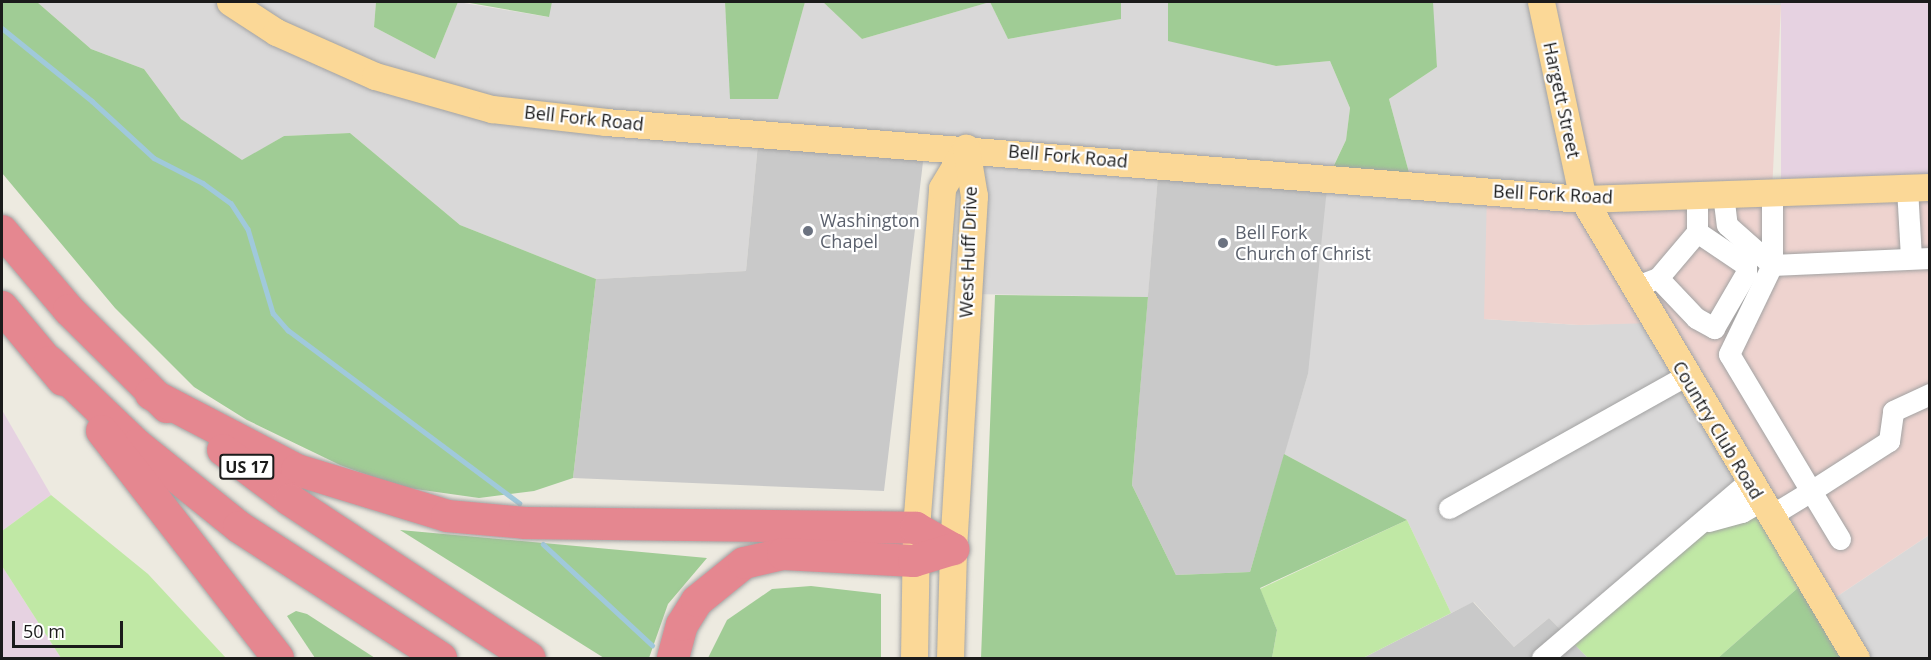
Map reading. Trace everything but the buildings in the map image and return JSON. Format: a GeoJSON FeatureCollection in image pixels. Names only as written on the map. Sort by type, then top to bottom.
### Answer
{"type":"FeatureCollection","features":[{"type":"Feature","properties":{"kind":"highway","name":"US 17"},"geometry":{"type":"LineString","coordinates":[[2,231],[69,310],[151,394],[290,500],[530,658]]}},
{"type":"Feature","properties":{"kind":"highway","name":"US 17"},"geometry":{"type":"LineString","coordinates":[[2,307],[50,362],[137,445],[239,527],[441,658]]}},
{"type":"Feature","properties":{"kind":"highway"},"geometry":{"type":"LineString","coordinates":[[50,362],[278,658]]}},
{"type":"Feature","properties":{"kind":"highway"},"geometry":{"type":"LineString","coordinates":[[151,394],[297,470],[447,516],[525,523],[916,528],[952,549]]}},
{"type":"Feature","properties":{"kind":"highway"},"geometry":{"type":"LineString","coordinates":[[673,658],[682,625],[697,601],[744,563],[783,554],[914,561],[952,549]]}},
{"type":"Feature","properties":{"kind":"main road","name":"Bell Fork Road"},"geometry":{"type":"LineString","coordinates":[[230,2],[276,32],[375,76],[492,109],[606,122],[966,148],[1583,199],[1918,187]]}},
{"type":"Feature","properties":{"kind":"main road","name":"Hargett Street"},"geometry":{"type":"LineString","coordinates":[[1541,2],[1583,199]]}},
{"type":"Feature","properties":{"kind":"main road","name":"West Huff Drive"},"geometry":{"type":"LineString","coordinates":[[914,658],[914,561],[942,188],[966,148]]}},
{"type":"Feature","properties":{"kind":"main road","name":"West Huff Drive"},"geometry":{"type":"LineString","coordinates":[[950,658],[952,549],[974,196],[966,148]]}},
{"type":"Feature","properties":{"kind":"main road","name":"Country Club Road"},"geometry":{"type":"LineString","coordinates":[[1583,199],[1646,283],[1685,376],[1856,658]]}},
{"type":"Feature","properties":{"kind":"street"},"geometry":{"type":"LineString","coordinates":[[1710,194],[1727,225],[1772,265],[1920,258],[1918,187]]}},
{"type":"Feature","properties":{"kind":"street"},"geometry":{"type":"LineString","coordinates":[[1729,354],[1772,265],[1772,193]]}},
{"type":"Feature","properties":{"kind":"street"},"geometry":{"type":"LineString","coordinates":[[1710,194],[1697,232],[1646,283],[1677,297],[1696,318],[1714,327],[1840,539]]}},
{"type":"Feature","properties":{"kind":"street"},"geometry":{"type":"LineString","coordinates":[[1697,232],[1746,265],[1746,273],[1714,327]]}},
{"type":"Feature","properties":{"kind":"street"},"geometry":{"type":"LineString","coordinates":[[1449,508],[1685,376]]}},
{"type":"Feature","properties":{"kind":"street"},"geometry":{"type":"LineString","coordinates":[[1542,658],[1704,522],[1760,500],[1811,491],[1889,441],[1893,411],[1929,394]]}},
{"type":"Feature","properties":{"kind":"shaded area"},"geometry":{"type":"Polygon","coordinates":[[[37,2],[376,2],[374,27],[435,59],[458,2],[548,17],[552,2],[725,2],[731,99],[778,98],[805,2],[823,2],[862,39],[990,2],[1008,39],[1120,19],[1121,2],[1168,2],[1168,40],[1276,66],[1330,61],[1350,108],[1346,140],[1328,177],[1411,180],[1389,99],[1437,67],[1432,2],[1781,2],[1781,5],[1542,3],[1583,199],[1484,319],[1579,325],[1654,322],[1749,481],[1567,637],[1549,618],[1514,647],[1474,602],[1451,613],[1407,520],[1284,454],[1308,374],[1159,164],[1148,297],[968,294],[966,148],[759,133],[746,271],[596,279],[460,225],[350,133],[284,136],[242,161],[181,119],[144,69],[91,49],[37,2]]]}},
{"type":"Feature","properties":{"kind":"shaded area"},"geometry":{"type":"Polygon","coordinates":[[[1781,2],[1929,2],[1929,193],[1781,193],[1781,2]]]}},
{"type":"Feature","properties":{"kind":"shaded area"},"geometry":{"type":"Polygon","coordinates":[[[1541,3],[1781,5],[1772,192],[1929,187],[1929,535],[1824,605],[1654,323],[1579,325],[1484,319],[1487,191],[1582,199],[1541,3]]]}},
{"type":"Feature","properties":{"kind":"shaded area"},"geometry":{"type":"Polygon","coordinates":[[[759,133],[925,145],[884,491],[573,478],[596,279],[746,271],[759,133]]]}},
{"type":"Feature","properties":{"kind":"shaded area"},"geometry":{"type":"Polygon","coordinates":[[[1159,164],[1328,178],[1308,374],[1250,572],[1176,575],[1132,485],[1159,164]]]}},
{"type":"Feature","properties":{"kind":"shaded area"},"geometry":{"type":"Polygon","coordinates":[[[2,410],[51,495],[2,531],[2,410]]]}},
{"type":"Feature","properties":{"kind":"shaded area"},"geometry":{"type":"Polygon","coordinates":[[[1929,535],[1929,658],[1856,658],[1824,605],[1929,535]]]}},
{"type":"Feature","properties":{"kind":"shaded area"},"geometry":{"type":"Polygon","coordinates":[[[2,566],[61,658],[2,658],[2,566]]]}},
{"type":"Feature","properties":{"kind":"shaded area"},"geometry":{"type":"Polygon","coordinates":[[[1473,602],[1514,647],[1549,618],[1588,658],[1363,658],[1473,602]]]}},
{"type":"Feature","properties":{"kind":"green space"},"geometry":{"type":"Polygon","coordinates":[[[2,2],[37,2],[91,49],[144,69],[181,119],[242,160],[284,136],[350,133],[460,225],[596,279],[573,478],[534,491],[479,498],[401,487],[340,465],[247,420],[194,387],[115,308],[2,173],[2,2]]]}},
{"type":"Feature","properties":{"kind":"green space"},"geometry":{"type":"Polygon","coordinates":[[[376,2],[458,2],[435,59],[374,27],[376,2]]]}},
{"type":"Feature","properties":{"kind":"green space"},"geometry":{"type":"Polygon","coordinates":[[[464,2],[552,2],[549,17],[464,2]]]}},
{"type":"Feature","properties":{"kind":"green space"},"geometry":{"type":"Polygon","coordinates":[[[725,2],[805,2],[778,99],[730,99],[725,2]]]}},
{"type":"Feature","properties":{"kind":"green space"},"geometry":{"type":"Polygon","coordinates":[[[823,2],[990,2],[862,39],[823,2]]]}},
{"type":"Feature","properties":{"kind":"green space"},"geometry":{"type":"Polygon","coordinates":[[[990,2],[1121,2],[1121,19],[1008,39],[990,2]]]}},
{"type":"Feature","properties":{"kind":"green space"},"geometry":{"type":"Polygon","coordinates":[[[1168,2],[1433,2],[1437,67],[1389,99],[1411,180],[1328,178],[1346,140],[1350,108],[1330,61],[1276,66],[1168,41],[1168,2]]]}},
{"type":"Feature","properties":{"kind":"green space"},"geometry":{"type":"Polygon","coordinates":[[[995,295],[1148,297],[1132,485],[1176,575],[1250,572],[1284,454],[1407,520],[1260,588],[1277,630],[1272,658],[981,658],[995,295]]]}},
{"type":"Feature","properties":{"kind":"green space"},"geometry":{"type":"Polygon","coordinates":[[[51,495],[148,574],[226,658],[61,658],[2,566],[2,531],[51,495]]]}},
{"type":"Feature","properties":{"kind":"green space"},"geometry":{"type":"Polygon","coordinates":[[[1761,501],[1808,579],[1718,658],[1588,658],[1567,637],[1704,522],[1761,501]]]}},
{"type":"Feature","properties":{"kind":"green space"},"geometry":{"type":"Polygon","coordinates":[[[1407,520],[1451,613],[1363,658],[1272,658],[1277,630],[1260,589],[1407,520]]]}},
{"type":"Feature","properties":{"kind":"green space"},"geometry":{"type":"Polygon","coordinates":[[[400,530],[707,558],[668,604],[649,658],[604,658],[400,530]]]}},
{"type":"Feature","properties":{"kind":"green space"},"geometry":{"type":"Polygon","coordinates":[[[1808,579],[1856,658],[1718,658],[1808,579]]]}},
{"type":"Feature","properties":{"kind":"green space"},"geometry":{"type":"Polygon","coordinates":[[[811,586],[881,594],[881,658],[708,658],[727,620],[772,589],[811,586]]]}},
{"type":"Feature","properties":{"kind":"green space"},"geometry":{"type":"Polygon","coordinates":[[[296,611],[307,614],[375,658],[315,658],[287,616],[296,611]]]}},
{"type":"Feature","properties":{"kind":"waterway"},"geometry":{"type":"LineString","coordinates":[[2,28],[92,101],[154,158],[203,183],[231,203],[248,229],[273,313],[288,330],[519,503]]}},
{"type":"Feature","properties":{"kind":"waterway"},"geometry":{"type":"LineString","coordinates":[[543,544],[652,645]]}},
{"type":"Feature","properties":{"kind":"place","name":"Washington Chapel"},"geometry":{"type":"Point","coordinates":[808,231]}},
{"type":"Feature","properties":{"kind":"place","name":"Bell Fork Church of Christ"},"geometry":{"type":"Point","coordinates":[1223,243]}}]}
